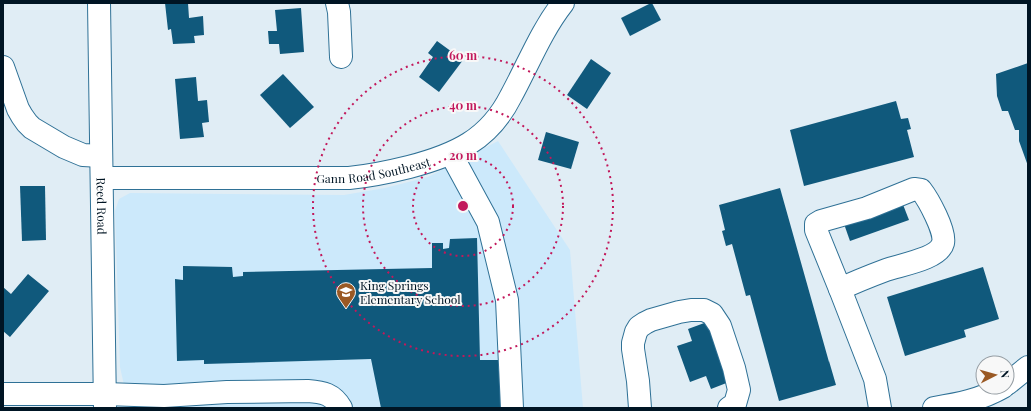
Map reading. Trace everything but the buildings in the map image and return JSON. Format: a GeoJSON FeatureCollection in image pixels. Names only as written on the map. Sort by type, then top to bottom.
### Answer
{"type":"FeatureCollection","features":[{"type":"Feature","properties":{"kind":"street","name":"Reed Road"},"geometry":{"type":"LineString","coordinates":[[99,3],[105,401]]}},
{"type":"Feature","properties":{"kind":"street"},"geometry":{"type":"LineString","coordinates":[[337,3],[339,12],[341,57]]}},
{"type":"Feature","properties":{"kind":"street","name":"Gann Road Southeast"},"geometry":{"type":"LineString","coordinates":[[102,178],[350,178],[383,173],[451,154],[472,142],[498,118],[511,97],[544,32],[556,11],[563,3]]}},
{"type":"Feature","properties":{"kind":"street"},"geometry":{"type":"LineString","coordinates":[[3,67],[22,116],[32,128],[64,147],[83,156],[101,156]]}},
{"type":"Feature","properties":{"kind":"street"},"geometry":{"type":"LineString","coordinates":[[451,154],[488,222],[507,300],[512,408]]}},
{"type":"Feature","properties":{"kind":"street"},"geometry":{"type":"LineString","coordinates":[[840,289],[888,269],[921,260],[935,253],[942,247],[944,242],[943,235],[936,215],[926,196],[921,190],[914,189],[867,208],[821,221],[816,224],[816,230],[875,379],[880,408]]}},
{"type":"Feature","properties":{"kind":"street"},"geometry":{"type":"LineString","coordinates":[[640,408],[638,381],[632,348],[632,343],[636,332],[639,327],[651,320],[691,310],[704,310],[712,314],[720,326],[734,368],[739,390],[735,407]]}},
{"type":"Feature","properties":{"kind":"street"},"geometry":{"type":"LineString","coordinates":[[1015,378],[1028,367]]}},
{"type":"Feature","properties":{"kind":"street"},"geometry":{"type":"LineString","coordinates":[[3,394],[105,401],[164,396],[223,400],[320,392],[329,395],[338,402],[341,408]]}},
{"type":"Feature","properties":{"kind":"street"},"geometry":{"type":"LineString","coordinates":[[934,408],[966,402],[986,395]]}},
{"type":"Feature","properties":{"kind":"street"},"geometry":{"type":"LineString","coordinates":[[164,396],[182,408]]}},
{"type":"Feature","properties":{"kind":"shaded area","name":"King Springs Elementary School"},"geometry":{"type":"Polygon","coordinates":[[[498,141],[570,250],[583,408],[129,408],[120,367],[115,211],[119,199],[130,193],[344,195],[385,188],[428,177],[498,141]]]}},
{"type":"Feature","properties":{"kind":"place","name":"King Springs Elementary School"},"geometry":{"type":"Point","coordinates":[346,309]}}]}
